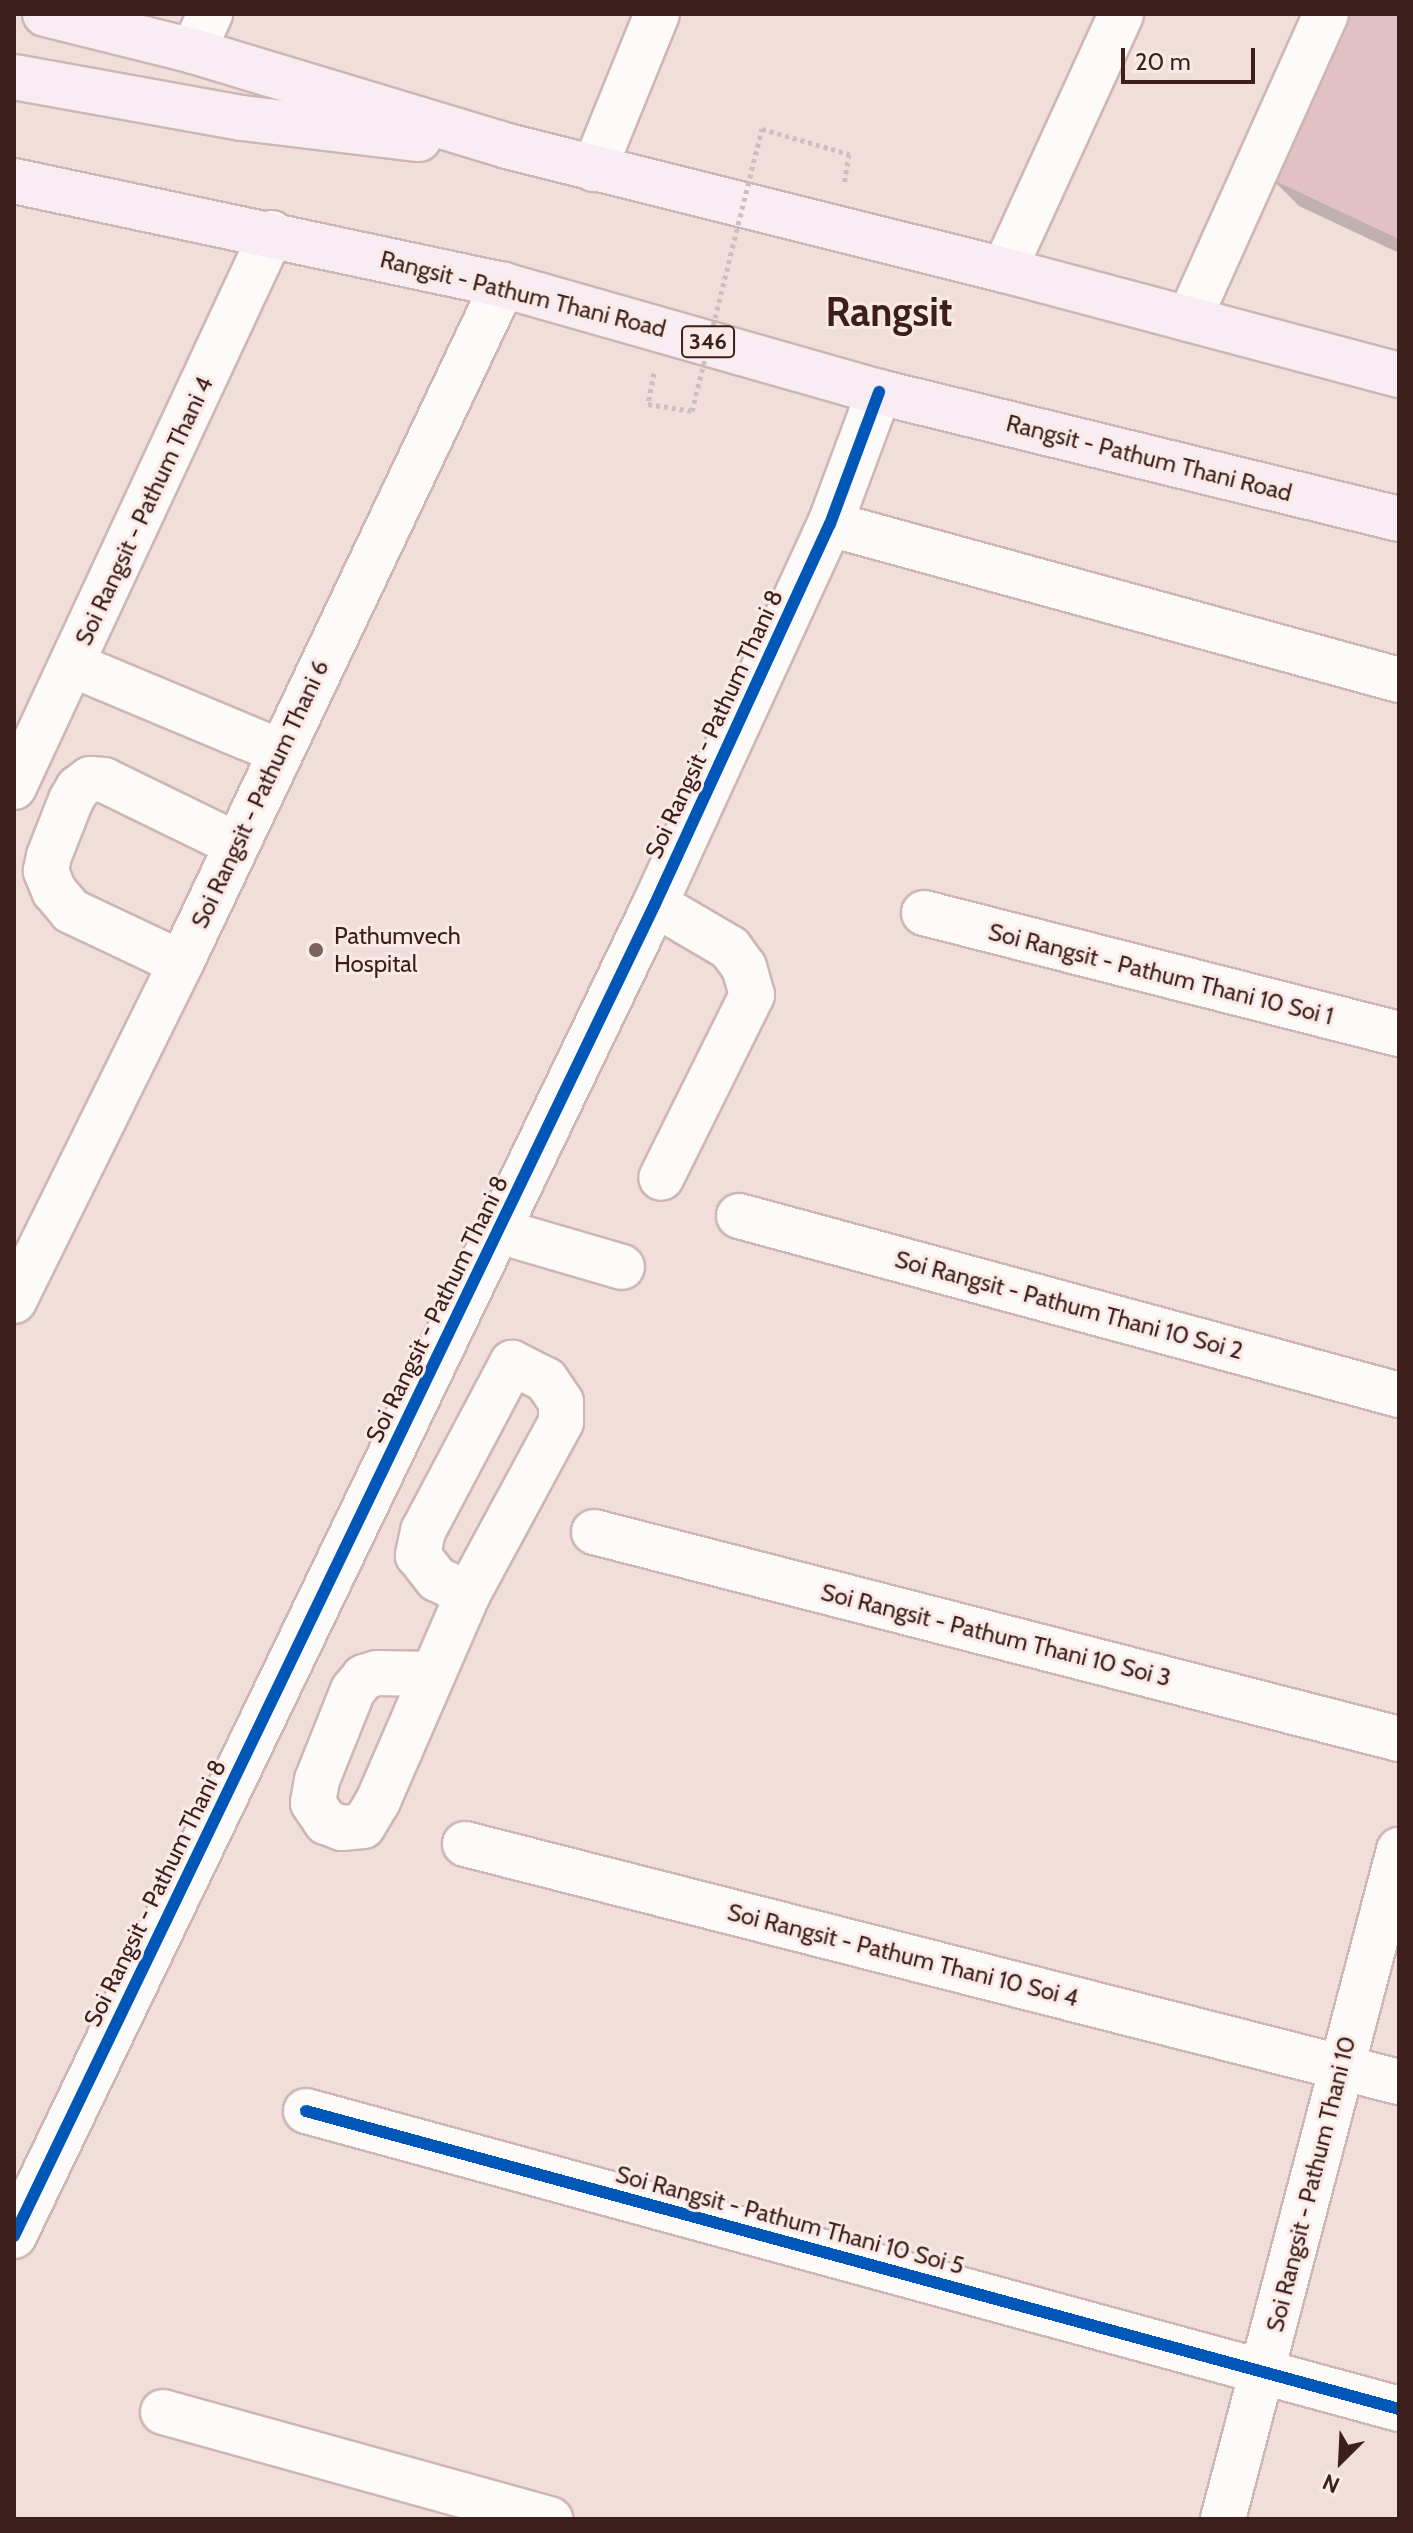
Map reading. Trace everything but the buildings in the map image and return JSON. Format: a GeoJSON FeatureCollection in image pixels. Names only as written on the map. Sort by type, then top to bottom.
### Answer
{"type":"FeatureCollection","features":[{"type":"Feature","properties":{"kind":"main road"},"geometry":{"type":"LineString","coordinates":[[45,14],[202,33],[507,146],[1004,270],[1399,375]]}},
{"type":"Feature","properties":{"kind":"main road"},"geometry":{"type":"LineString","coordinates":[[14,77],[242,118],[364,135],[507,146]]}},
{"type":"Feature","properties":{"kind":"main road","name":"Rangsit - Pathum Thani Road"},"geometry":{"type":"LineString","coordinates":[[14,181],[272,233],[503,285],[879,392],[1399,519]]}},
{"type":"Feature","properties":{"kind":"street"},"geometry":{"type":"LineString","coordinates":[[594,169],[657,14]]}},
{"type":"Feature","properties":{"kind":"street"},"geometry":{"type":"LineString","coordinates":[[1004,270],[1121,14]]}},
{"type":"Feature","properties":{"kind":"street"},"geometry":{"type":"LineString","coordinates":[[1189,319],[1326,14]]}},
{"type":"Feature","properties":{"kind":"street","name":"Soi Rangsit - Pathum Thani 4"},"geometry":{"type":"LineString","coordinates":[[14,787],[272,233]]}},
{"type":"Feature","properties":{"kind":"street","name":"Soi Rangsit - Pathum Thani 6"},"geometry":{"type":"LineString","coordinates":[[14,1301],[181,963],[279,751],[503,285]]}},
{"type":"Feature","properties":{"kind":"street","name":"Soi Rangsit - Pathum Thani 8"},"geometry":{"type":"LineString","coordinates":[[14,2236],[655,904],[830,524],[879,392]]}},
{"type":"Feature","properties":{"kind":"street"},"geometry":{"type":"LineString","coordinates":[[830,524],[1399,680]]}},
{"type":"Feature","properties":{"kind":"street"},"geometry":{"type":"LineString","coordinates":[[73,665],[279,751]]}},
{"type":"Feature","properties":{"kind":"street"},"geometry":{"type":"LineString","coordinates":[[181,963],[71,911],[54,891],[46,871],[71,800],[78,788],[90,779],[104,780],[235,844]]}},
{"type":"Feature","properties":{"kind":"street"},"geometry":{"type":"LineString","coordinates":[[655,904],[730,948],[744,967],[752,995],[661,1178]]}},
{"type":"Feature","properties":{"kind":"street","name":"Soi Rangsit - Pathum Thani 10 Soi 1"},"geometry":{"type":"LineString","coordinates":[[924,913],[1399,1034]]}},
{"type":"Feature","properties":{"kind":"street","name":"Soi Rangsit - Pathum Thani 10 Soi 2"},"geometry":{"type":"LineString","coordinates":[[739,1216],[1399,1395]]}},
{"type":"Feature","properties":{"kind":"street"},"geometry":{"type":"LineString","coordinates":[[499,1231],[622,1267]]}},
{"type":"Feature","properties":{"kind":"street"},"geometry":{"type":"LineString","coordinates":[[430,1674],[468,1594],[561,1422],[561,1402],[546,1380],[450,1333]]}},
{"type":"Feature","properties":{"kind":"street"},"geometry":{"type":"LineString","coordinates":[[468,1594],[437,1579],[418,1555],[423,1531],[512,1363]]}},
{"type":"Feature","properties":{"kind":"street","name":"Soi Rangsit - Pathum Thani 10 Soi 3"},"geometry":{"type":"LineString","coordinates":[[594,1532],[1399,1739]]}},
{"type":"Feature","properties":{"kind":"street","name":"Soi Rangsit - Pathum Thani 10 Soi 4"},"geometry":{"type":"LineString","coordinates":[[465,1844],[1399,2082]]}},
{"type":"Feature","properties":{"kind":"street","name":"Soi Rangsit - Pathum Thani 10"},"geometry":{"type":"LineString","coordinates":[[1223,2519],[1399,1850]]}},
{"type":"Feature","properties":{"kind":"street","name":"Soi Rangsit - Pathum Thani 10 Soi 5"},"geometry":{"type":"LineString","coordinates":[[306,2111],[1399,2409]]}},
{"type":"Feature","properties":{"kind":"street"},"geometry":{"type":"LineString","coordinates":[[163,2412],[550,2519]]}},
{"type":"Feature","properties":{"kind":"path"},"geometry":{"type":"LineString","coordinates":[[662,329],[648,404],[692,411],[762,129],[849,154],[837,230]]}},
{"type":"Feature","properties":{"kind":"cycle path"},"geometry":{"type":"LineString","coordinates":[[14,2236],[655,904],[830,524],[879,392]]}},
{"type":"Feature","properties":{"kind":"cycle path"},"geometry":{"type":"LineString","coordinates":[[306,2111],[1399,2409]]}},
{"type":"Feature","properties":{"kind":"place","name":"Pathumvech Hospital"},"geometry":{"type":"Point","coordinates":[316,950]}},
{"type":"Feature","properties":{"kind":"district","name":"Rangsit"},"geometry":{"type":"Point","coordinates":[889,312]}}]}
